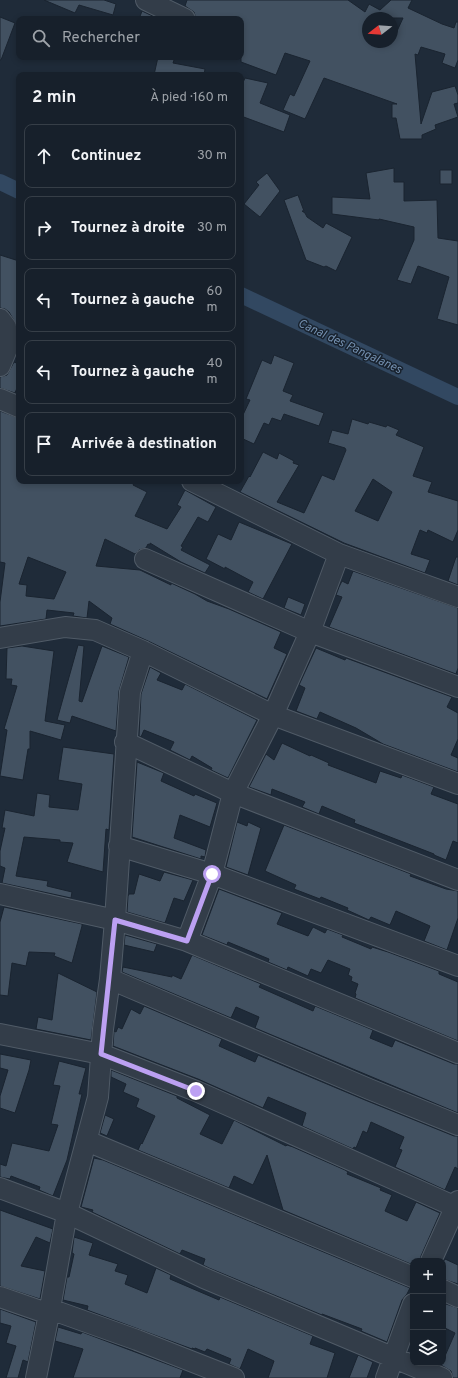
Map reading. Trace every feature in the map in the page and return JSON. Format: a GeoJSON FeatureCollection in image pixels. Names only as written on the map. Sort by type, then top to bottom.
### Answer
{"type":"FeatureCollection","features":[{"type":"Feature","properties":{"kind":"street"},"geometry":{"type":"LineString","coordinates":[[146,0],[179,16]]}},
{"type":"Feature","properties":{"kind":"street"},"geometry":{"type":"LineString","coordinates":[[0,319],[6,327],[7,349],[0,366]]}},
{"type":"Feature","properties":{"kind":"street"},"geometry":{"type":"LineString","coordinates":[[0,399],[16,406]]}},
{"type":"Feature","properties":{"kind":"street"},"geometry":{"type":"LineString","coordinates":[[198,484],[339,554],[458,597]]}},
{"type":"Feature","properties":{"kind":"street"},"geometry":{"type":"LineString","coordinates":[[187,941],[212,874],[233,793],[273,716],[310,632],[339,554]]}},
{"type":"Feature","properties":{"kind":"street"},"geometry":{"type":"LineString","coordinates":[[145,559],[310,632],[458,686]]}},
{"type":"Feature","properties":{"kind":"street"},"geometry":{"type":"LineString","coordinates":[[0,638],[65,627],[95,630],[143,651],[273,716],[458,784]]}},
{"type":"Feature","properties":{"kind":"street"},"geometry":{"type":"LineString","coordinates":[[36,1378],[50,1312],[67,1213],[98,1097],[115,920],[125,742],[130,692],[143,651]]}},
{"type":"Feature","properties":{"kind":"street"},"geometry":{"type":"LineString","coordinates":[[125,742],[233,793],[458,880]]}},
{"type":"Feature","properties":{"kind":"street"},"geometry":{"type":"LineString","coordinates":[[119,846],[212,874],[458,966]]}},
{"type":"Feature","properties":{"kind":"street"},"geometry":{"type":"LineString","coordinates":[[0,894],[115,920],[187,941],[458,1053]]}},
{"type":"Feature","properties":{"kind":"street"},"geometry":{"type":"LineString","coordinates":[[110,979],[369,1089],[458,1125]]}},
{"type":"Feature","properties":{"kind":"street"},"geometry":{"type":"LineString","coordinates":[[0,1034],[101,1054],[196,1091],[457,1206],[432,1258]]}},
{"type":"Feature","properties":{"kind":"street"},"geometry":{"type":"LineString","coordinates":[[87,1141],[410,1276]]}},
{"type":"Feature","properties":{"kind":"street"},"geometry":{"type":"LineString","coordinates":[[0,1188],[67,1213],[204,1278],[442,1378]]}},
{"type":"Feature","properties":{"kind":"street"},"geometry":{"type":"LineString","coordinates":[[446,1291],[458,1297]]}},
{"type":"Feature","properties":{"kind":"street"},"geometry":{"type":"LineString","coordinates":[[0,1297],[137,1340],[234,1378]]}},
{"type":"Feature","properties":{"kind":"street"},"geometry":{"type":"LineString","coordinates":[[386,1378],[410,1312]]}},
{"type":"Feature","properties":{"kind":"building"},"geometry":{"type":"Polygon","coordinates":[[[44,0],[104,0],[116,4],[113,15],[79,5],[75,13],[44,0]]]}},
{"type":"Feature","properties":{"kind":"building"},"geometry":{"type":"Polygon","coordinates":[[[187,0],[348,0],[365,12],[369,4],[380,10],[391,0],[412,0],[408,8],[454,28],[456,22],[458,22],[458,60],[455,68],[442,63],[445,54],[421,47],[418,55],[415,54],[421,124],[432,92],[455,86],[458,95],[458,103],[454,104],[458,117],[435,125],[436,129],[422,135],[422,139],[400,139],[396,118],[392,118],[392,104],[397,104],[324,78],[305,119],[283,110],[290,94],[294,96],[310,61],[285,53],[276,75],[241,62],[241,60],[244,60],[244,16],[195,16],[194,12],[185,6],[187,0]]]}},
{"type":"Feature","properties":{"kind":"building"},"geometry":{"type":"Polygon","coordinates":[[[142,11],[153,16],[140,16],[142,11]]]}},
{"type":"Feature","properties":{"kind":"building"},"geometry":{"type":"Polygon","coordinates":[[[0,17],[15,23],[1,60],[0,60],[0,17]]]}},
{"type":"Feature","properties":{"kind":"building"},"geometry":{"type":"Polygon","coordinates":[[[157,60],[174,60],[173,63],[205,69],[204,72],[155,72],[157,60]]]}},
{"type":"Feature","properties":{"kind":"building"},"geometry":{"type":"Polygon","coordinates":[[[245,78],[268,83],[260,103],[290,115],[284,132],[244,117],[245,78]]]}},
{"type":"Feature","properties":{"kind":"building"},"geometry":{"type":"Polygon","coordinates":[[[394,168],[394,182],[404,182],[404,201],[437,200],[438,238],[458,241],[458,325],[437,319],[449,277],[418,266],[411,284],[397,280],[414,240],[414,227],[379,219],[332,214],[332,197],[370,199],[366,173],[394,168]]]}},
{"type":"Feature","properties":{"kind":"building"},"geometry":{"type":"Polygon","coordinates":[[[440,170],[452,170],[452,184],[440,184],[440,170]]]}},
{"type":"Feature","properties":{"kind":"building"},"geometry":{"type":"Polygon","coordinates":[[[267,173],[280,191],[260,217],[244,204],[259,185],[256,182],[267,173]]]}},
{"type":"Feature","properties":{"kind":"building"},"geometry":{"type":"Polygon","coordinates":[[[298,195],[304,211],[302,211],[307,217],[323,228],[326,223],[352,237],[336,271],[326,266],[324,267],[306,260],[284,200],[298,195]]]}},
{"type":"Feature","properties":{"kind":"building"},"geometry":{"type":"Polygon","coordinates":[[[0,255],[16,260],[16,324],[9,312],[0,308],[0,255]]]}},
{"type":"Feature","properties":{"kind":"building"},"geometry":{"type":"Polygon","coordinates":[[[274,355],[294,363],[283,391],[293,395],[290,401],[324,413],[319,426],[284,414],[281,421],[272,418],[269,425],[264,423],[254,444],[244,439],[244,413],[250,400],[246,399],[262,360],[271,364],[274,355]]]}},
{"type":"Feature","properties":{"kind":"building"},"geometry":{"type":"Polygon","coordinates":[[[14,362],[16,363],[15,393],[0,388],[0,377],[7,375],[14,362]]]}},
{"type":"Feature","properties":{"kind":"building"},"geometry":{"type":"Polygon","coordinates":[[[0,411],[16,417],[16,484],[134,484],[147,492],[135,516],[167,529],[181,507],[177,505],[185,490],[216,507],[208,522],[198,517],[181,546],[183,547],[181,550],[210,565],[205,573],[181,562],[150,543],[150,545],[148,544],[146,548],[139,550],[135,554],[105,539],[96,566],[140,570],[171,585],[171,583],[195,594],[207,601],[281,632],[274,648],[287,654],[267,699],[110,624],[112,618],[89,601],[87,618],[73,616],[74,613],[47,610],[46,619],[0,626],[0,602],[5,563],[0,562],[0,411]],[[28,557],[19,584],[27,585],[26,596],[54,599],[66,572],[28,557]]]}},
{"type":"Feature","properties":{"kind":"building"},"geometry":{"type":"Polygon","coordinates":[[[352,419],[368,424],[369,422],[386,427],[387,425],[399,430],[396,435],[424,447],[413,476],[432,482],[428,492],[458,501],[458,530],[453,542],[428,530],[427,533],[420,530],[411,554],[430,560],[425,573],[344,543],[240,492],[263,452],[277,459],[279,453],[294,461],[293,463],[299,465],[277,502],[304,513],[322,475],[334,480],[346,450],[345,448],[328,443],[332,430],[348,434],[352,419]],[[373,479],[355,511],[378,521],[392,492],[373,479]]]}},
{"type":"Feature","properties":{"kind":"building"},"geometry":{"type":"Polygon","coordinates":[[[239,522],[292,544],[263,599],[248,592],[253,582],[206,559],[218,534],[231,540],[239,522]]]}},
{"type":"Feature","properties":{"kind":"building"},"geometry":{"type":"Polygon","coordinates":[[[456,557],[458,557],[458,585],[448,581],[456,557]]]}},
{"type":"Feature","properties":{"kind":"building"},"geometry":{"type":"Polygon","coordinates":[[[353,571],[458,608],[458,668],[456,674],[329,627],[342,597],[336,595],[339,587],[342,581],[348,584],[353,571]]]}},
{"type":"Feature","properties":{"kind":"building"},"geometry":{"type":"Polygon","coordinates":[[[288,597],[305,604],[301,615],[284,608],[288,597]]]}},
{"type":"Feature","properties":{"kind":"building"},"geometry":{"type":"Polygon","coordinates":[[[78,645],[84,646],[79,701],[82,702],[102,646],[129,657],[119,691],[116,731],[72,716],[70,723],[57,720],[78,645]]]}},
{"type":"Feature","properties":{"kind":"building"},"geometry":{"type":"Polygon","coordinates":[[[22,646],[54,651],[45,721],[65,725],[61,740],[30,731],[30,749],[28,749],[23,780],[0,776],[7,730],[4,729],[17,686],[11,685],[12,679],[6,679],[7,648],[22,646]]]}},
{"type":"Feature","properties":{"kind":"building"},"geometry":{"type":"Polygon","coordinates":[[[316,648],[345,660],[346,658],[452,697],[447,707],[458,713],[458,739],[451,755],[458,758],[458,772],[383,744],[356,728],[320,712],[317,719],[296,711],[305,688],[299,685],[316,648]]]}},
{"type":"Feature","properties":{"kind":"building"},"geometry":{"type":"Polygon","coordinates":[[[150,667],[161,673],[157,680],[182,690],[185,684],[257,720],[228,778],[211,770],[212,768],[192,756],[190,760],[170,750],[174,742],[144,730],[141,737],[139,736],[141,694],[150,667]]]}},
{"type":"Feature","properties":{"kind":"building"},"geometry":{"type":"Polygon","coordinates":[[[282,743],[329,763],[328,765],[376,783],[380,771],[401,778],[402,775],[434,787],[431,794],[458,804],[458,843],[453,841],[446,860],[354,823],[355,820],[322,806],[319,814],[302,807],[305,802],[272,789],[271,795],[249,787],[266,754],[274,760],[282,743]]]}},
{"type":"Feature","properties":{"kind":"building"},"geometry":{"type":"Polygon","coordinates":[[[63,747],[114,754],[109,830],[106,829],[103,872],[67,862],[73,843],[60,842],[60,840],[24,837],[16,876],[48,881],[47,886],[72,892],[71,898],[2,883],[5,868],[0,866],[0,851],[5,828],[2,828],[5,810],[34,816],[37,793],[50,795],[49,807],[78,810],[82,784],[58,780],[63,747]]]}},
{"type":"Feature","properties":{"kind":"building"},"geometry":{"type":"Polygon","coordinates":[[[137,762],[164,773],[161,781],[194,796],[195,794],[217,803],[210,827],[180,815],[174,838],[206,850],[205,857],[201,856],[201,859],[132,837],[137,762]]]}},
{"type":"Feature","properties":{"kind":"building"},"geometry":{"type":"Polygon","coordinates":[[[237,822],[247,826],[248,822],[261,828],[248,875],[226,867],[237,822]]]}},
{"type":"Feature","properties":{"kind":"building"},"geometry":{"type":"Polygon","coordinates":[[[284,825],[411,874],[410,876],[446,889],[458,891],[458,918],[447,950],[424,941],[430,926],[396,911],[390,925],[371,917],[369,920],[347,910],[348,908],[321,897],[320,899],[294,889],[296,885],[265,871],[284,825]]]}},
{"type":"Feature","properties":{"kind":"building"},"geometry":{"type":"Polygon","coordinates":[[[164,872],[193,880],[184,901],[174,898],[165,923],[127,912],[128,896],[129,894],[134,894],[139,874],[160,881],[164,872]]]}},
{"type":"Feature","properties":{"kind":"building"},"geometry":{"type":"Polygon","coordinates":[[[219,889],[282,913],[277,924],[308,936],[313,927],[325,933],[327,929],[371,949],[372,947],[388,952],[439,971],[439,974],[458,982],[458,1041],[355,998],[358,984],[351,981],[352,977],[348,975],[350,969],[328,960],[321,973],[311,969],[308,976],[288,967],[287,970],[268,962],[269,959],[228,942],[227,945],[202,935],[219,889]]]}},
{"type":"Feature","properties":{"kind":"building"},"geometry":{"type":"Polygon","coordinates":[[[4,907],[82,924],[72,963],[54,956],[55,953],[29,952],[26,966],[12,963],[8,996],[0,995],[0,922],[4,907]]]}},
{"type":"Feature","properties":{"kind":"building"},"geometry":{"type":"Polygon","coordinates":[[[125,935],[157,944],[154,952],[124,945],[125,935]]]}},
{"type":"Feature","properties":{"kind":"building"},"geometry":{"type":"Polygon","coordinates":[[[192,955],[261,984],[259,987],[313,1011],[315,1006],[373,1030],[370,1038],[392,1047],[395,1040],[454,1064],[458,1064],[458,1113],[255,1028],[259,1017],[236,1007],[231,1018],[122,972],[123,967],[172,977],[172,975],[181,979],[192,955]]]}},
{"type":"Feature","properties":{"kind":"building"},"geometry":{"type":"Polygon","coordinates":[[[58,973],[97,992],[91,1040],[36,1029],[38,1017],[52,1020],[58,973]]]}},
{"type":"Feature","properties":{"kind":"building"},"geometry":{"type":"Polygon","coordinates":[[[144,1006],[222,1039],[219,1046],[255,1062],[258,1055],[365,1100],[454,1136],[458,1136],[458,1169],[455,1167],[445,1190],[395,1167],[402,1150],[399,1149],[404,1137],[371,1122],[367,1133],[363,1131],[356,1148],[354,1147],[353,1149],[302,1126],[306,1113],[268,1097],[263,1108],[198,1079],[113,1046],[114,1031],[116,1032],[118,1027],[122,1029],[131,1009],[140,1014],[144,1006]]]}},
{"type":"Feature","properties":{"kind":"building"},"geometry":{"type":"Polygon","coordinates":[[[0,1054],[31,1060],[15,1113],[0,1108],[0,1096],[8,1070],[0,1068],[0,1054]]]}},
{"type":"Feature","properties":{"kind":"building"},"geometry":{"type":"Polygon","coordinates":[[[59,1061],[86,1068],[79,1094],[82,1094],[67,1160],[53,1196],[39,1190],[40,1187],[11,1176],[10,1179],[0,1177],[0,1164],[6,1166],[12,1143],[49,1151],[58,1125],[51,1124],[60,1086],[53,1085],[59,1061]]]}},
{"type":"Feature","properties":{"kind":"building"},"geometry":{"type":"Polygon","coordinates":[[[111,1070],[177,1096],[177,1098],[210,1115],[200,1134],[222,1144],[234,1120],[286,1146],[293,1147],[345,1170],[348,1172],[347,1174],[381,1188],[380,1190],[392,1195],[385,1211],[407,1221],[416,1202],[440,1213],[421,1258],[410,1258],[410,1264],[283,1210],[267,1155],[253,1185],[234,1176],[229,1188],[138,1150],[155,1116],[136,1107],[139,1099],[123,1092],[126,1084],[111,1077],[111,1070]]]}},
{"type":"Feature","properties":{"kind":"building"},"geometry":{"type":"Polygon","coordinates":[[[105,1115],[114,1119],[107,1136],[100,1133],[105,1115]]]}},
{"type":"Feature","properties":{"kind":"building"},"geometry":{"type":"Polygon","coordinates":[[[94,1158],[103,1160],[410,1288],[402,1300],[387,1342],[361,1331],[362,1329],[322,1315],[209,1268],[203,1265],[205,1259],[182,1250],[180,1254],[92,1212],[93,1210],[81,1207],[94,1158]]]}},
{"type":"Feature","properties":{"kind":"building"},"geometry":{"type":"Polygon","coordinates":[[[0,1210],[53,1229],[50,1243],[36,1237],[21,1266],[45,1271],[40,1299],[0,1286],[0,1210]]]}},
{"type":"Feature","properties":{"kind":"building"},"geometry":{"type":"Polygon","coordinates":[[[74,1237],[93,1243],[89,1255],[118,1264],[115,1271],[128,1275],[125,1284],[147,1293],[156,1268],[171,1275],[170,1279],[219,1300],[220,1297],[313,1336],[310,1344],[335,1353],[327,1378],[268,1378],[274,1361],[248,1349],[240,1369],[229,1364],[231,1359],[207,1349],[205,1352],[195,1348],[192,1349],[87,1310],[88,1306],[63,1300],[67,1277],[69,1277],[74,1254],[72,1253],[74,1237]]]}},
{"type":"Feature","properties":{"kind":"building"},"geometry":{"type":"Polygon","coordinates":[[[446,1259],[458,1265],[458,1284],[446,1280],[446,1259]]]}},
{"type":"Feature","properties":{"kind":"building"},"geometry":{"type":"Polygon","coordinates":[[[446,1304],[458,1308],[458,1378],[453,1378],[451,1371],[443,1366],[446,1366],[446,1354],[455,1333],[446,1328],[446,1304]]]}},
{"type":"Feature","properties":{"kind":"building"},"geometry":{"type":"Polygon","coordinates":[[[0,1309],[36,1322],[28,1362],[23,1360],[18,1378],[6,1378],[16,1346],[6,1343],[11,1326],[0,1323],[0,1309]]]}},
{"type":"Feature","properties":{"kind":"building"},"geometry":{"type":"Polygon","coordinates":[[[58,1327],[81,1334],[82,1332],[183,1370],[180,1378],[73,1378],[83,1349],[55,1341],[58,1327]]]}},
{"type":"Feature","properties":{"kind":"building"},"geometry":{"type":"Polygon","coordinates":[[[358,1355],[373,1362],[367,1378],[349,1378],[358,1355]]]}},
{"type":"Feature","properties":{"kind":"waterway","name":"Canal des Pangalanes"},"geometry":{"type":"LineString","coordinates":[[0,182],[16,190]]}},
{"type":"Feature","properties":{"kind":"waterway","name":"Canal des Pangalanes"},"geometry":{"type":"LineString","coordinates":[[244,296],[458,397]]}},
{"type":"Feature","properties":{"kind":"route"},"geometry":{"type":"LineString","coordinates":[[196,1091],[101,1054],[115,920],[187,941],[212,874]]}}]}
